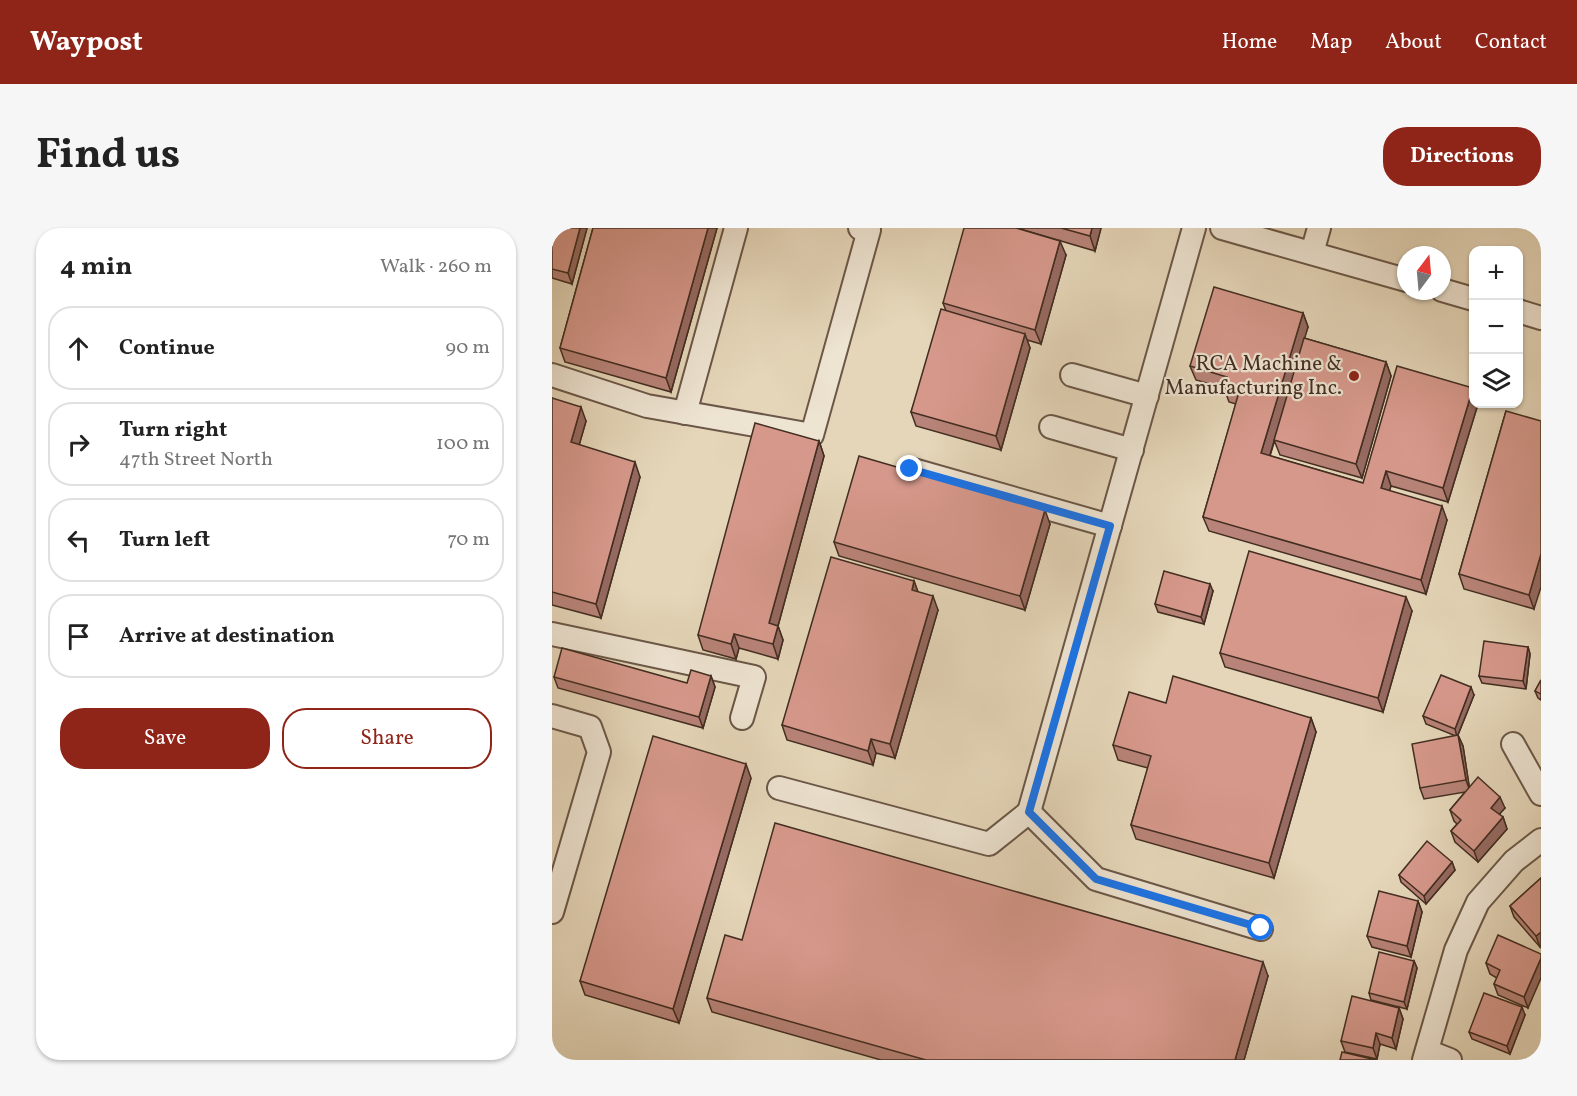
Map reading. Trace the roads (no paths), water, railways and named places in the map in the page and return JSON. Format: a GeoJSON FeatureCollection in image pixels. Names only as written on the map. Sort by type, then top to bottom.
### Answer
{"type":"FeatureCollection","features":[{"type":"Feature","properties":{"kind":"street"},"geometry":{"type":"LineString","coordinates":[[685,413],[736,228]]}},
{"type":"Feature","properties":{"kind":"street"},"geometry":{"type":"LineString","coordinates":[[552,375],[647,406],[812,435],[869,230],[860,228]]}},
{"type":"Feature","properties":{"kind":"street"},"geometry":{"type":"LineString","coordinates":[[779,788],[989,844],[1029,812],[1194,228]]}},
{"type":"Feature","properties":{"kind":"street"},"geometry":{"type":"LineString","coordinates":[[1222,228],[1397,277]]}},
{"type":"Feature","properties":{"kind":"street"},"geometry":{"type":"LineString","coordinates":[[1312,253],[1319,228]]}},
{"type":"Feature","properties":{"kind":"street"},"geometry":{"type":"LineString","coordinates":[[1451,293],[1469,298]]}},
{"type":"Feature","properties":{"kind":"street"},"geometry":{"type":"LineString","coordinates":[[1523,313],[1541,318]]}},
{"type":"Feature","properties":{"kind":"street"},"geometry":{"type":"LineString","coordinates":[[1072,375],[1147,396]]}},
{"type":"Feature","properties":{"kind":"street"},"geometry":{"type":"LineString","coordinates":[[1051,427],[1132,450]]}},
{"type":"Feature","properties":{"kind":"street"},"geometry":{"type":"LineString","coordinates":[[910,469],[1110,526]]}},
{"type":"Feature","properties":{"kind":"street"},"geometry":{"type":"LineString","coordinates":[[552,634],[754,677],[742,718]]}},
{"type":"Feature","properties":{"kind":"street"},"geometry":{"type":"LineString","coordinates":[[552,716],[590,727],[599,752],[552,912]]}},
{"type":"Feature","properties":{"kind":"street"},"geometry":{"type":"LineString","coordinates":[[1513,744],[1541,794]]}},
{"type":"Feature","properties":{"kind":"street"},"geometry":{"type":"LineString","coordinates":[[1029,812],[1096,879],[1261,928]]}},
{"type":"Feature","properties":{"kind":"street"},"geometry":{"type":"LineString","coordinates":[[1450,1060],[1426,1055],[1456,950],[1478,902],[1514,861],[1541,840]]}},
{"type":"Feature","properties":{"kind":"place","name":"RCA Machine & Manufacturing Inc."},"geometry":{"type":"Point","coordinates":[1354,376]}}]}
